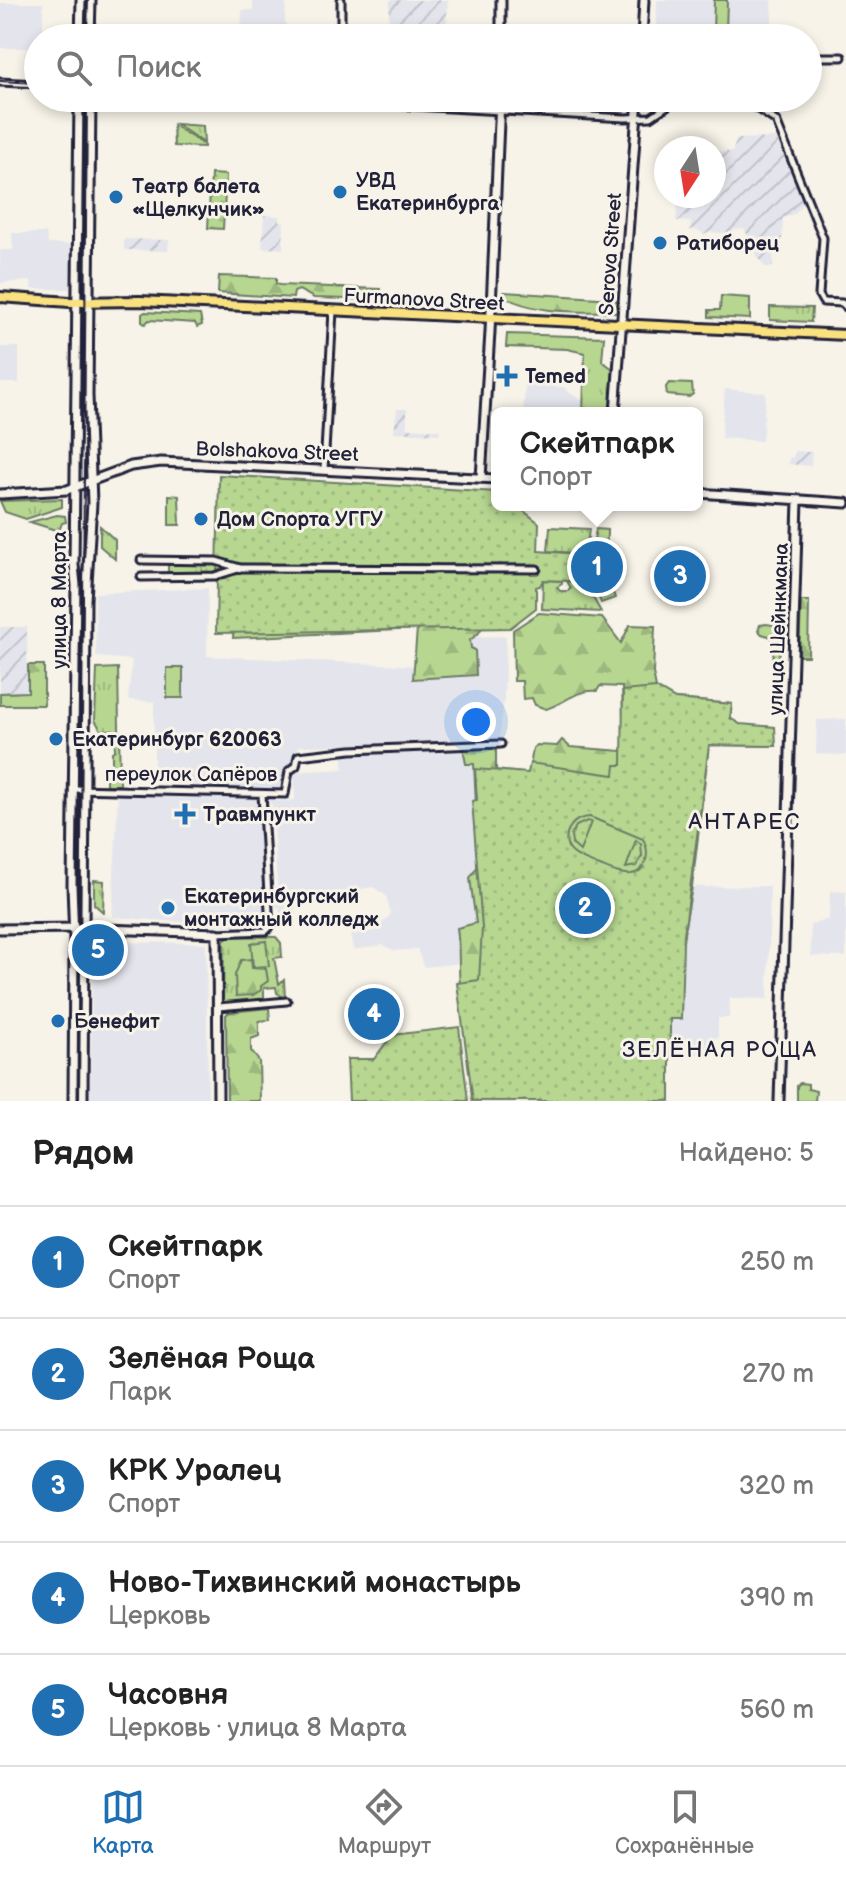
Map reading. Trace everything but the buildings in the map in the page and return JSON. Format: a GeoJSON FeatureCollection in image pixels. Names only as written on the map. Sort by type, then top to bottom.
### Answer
{"type":"FeatureCollection","features":[{"type":"Feature","properties":{"kind":"main road","name":"Furmanova Street"},"geometry":{"type":"LineString","coordinates":[[0,297],[846,335]]}},
{"type":"Feature","properties":{"kind":"street"},"geometry":{"type":"LineString","coordinates":[[80,24],[81,0]]}},
{"type":"Feature","properties":{"kind":"street"},"geometry":{"type":"LineString","coordinates":[[90,24],[91,0]]}},
{"type":"Feature","properties":{"kind":"street"},"geometry":{"type":"LineString","coordinates":[[341,0],[341,24]]}},
{"type":"Feature","properties":{"kind":"street"},"geometry":{"type":"LineString","coordinates":[[501,0],[501,24]]}},
{"type":"Feature","properties":{"kind":"street"},"geometry":{"type":"LineString","coordinates":[[643,24],[644,0]]}},
{"type":"Feature","properties":{"kind":"street"},"geometry":{"type":"LineString","coordinates":[[822,57],[842,57]]}},
{"type":"Feature","properties":{"kind":"street"},"geometry":{"type":"LineString","coordinates":[[0,82],[24,83]]}},
{"type":"Feature","properties":{"kind":"street","name":"улица 8 Марта"},"geometry":{"type":"LineString","coordinates":[[73,1101],[79,112]]}},
{"type":"Feature","properties":{"kind":"street","name":"улица 8 Марта"},"geometry":{"type":"LineString","coordinates":[[83,1101],[86,600],[91,543],[91,112]]}},
{"type":"Feature","properties":{"kind":"street"},"geometry":{"type":"LineString","coordinates":[[481,478],[499,112],[636,118],[651,117],[658,112]]}},
{"type":"Feature","properties":{"kind":"street","name":"Serova Street"},"geometry":{"type":"LineString","coordinates":[[615,407],[637,112]]}},
{"type":"Feature","properties":{"kind":"street"},"geometry":{"type":"LineString","coordinates":[[762,112],[776,121],[823,238],[819,295],[823,302],[842,303],[846,307]]}},
{"type":"Feature","properties":{"kind":"street"},"geometry":{"type":"LineString","coordinates":[[324,469],[333,311]]}},
{"type":"Feature","properties":{"kind":"street","name":"Bolshakova Street"},"geometry":{"type":"LineString","coordinates":[[0,494],[76,488],[121,469],[161,462],[491,479]]}},
{"type":"Feature","properties":{"kind":"street"},"geometry":{"type":"LineString","coordinates":[[703,493],[846,503]]}},
{"type":"Feature","properties":{"kind":"street","name":"улица Шейнкмана"},"geometry":{"type":"LineString","coordinates":[[779,1101],[798,500]]}},
{"type":"Feature","properties":{"kind":"street"},"geometry":{"type":"LineString","coordinates":[[141,560],[216,561],[241,568],[537,569]]}},
{"type":"Feature","properties":{"kind":"street"},"geometry":{"type":"LineString","coordinates":[[141,577],[215,576],[241,568]]}},
{"type":"Feature","properties":{"kind":"street","name":"переулок Сапёров"},"geometry":{"type":"LineString","coordinates":[[74,789],[285,794],[289,771],[296,766],[298,756],[501,744]]}},
{"type":"Feature","properties":{"kind":"street"},"geometry":{"type":"LineString","coordinates":[[0,929],[266,931],[270,926],[262,794]]}},
{"type":"Feature","properties":{"kind":"street"},"geometry":{"type":"LineString","coordinates":[[217,933],[218,1101]]}},
{"type":"Feature","properties":{"kind":"street"},"geometry":{"type":"LineString","coordinates":[[218,1007],[287,1001]]}},
{"type":"Feature","properties":{"kind":"shaded area"},"geometry":{"type":"Polygon","coordinates":[[[253,0],[286,0],[286,24],[241,24],[242,10],[253,10],[253,0]]]}},
{"type":"Feature","properties":{"kind":"shaded area"},"geometry":{"type":"Polygon","coordinates":[[[390,0],[448,0],[446,24],[388,24],[390,0]]]}},
{"type":"Feature","properties":{"kind":"shaded area"},"geometry":{"type":"Polygon","coordinates":[[[657,0],[772,0],[772,24],[656,24],[657,0]]]}},
{"type":"Feature","properties":{"kind":"shaded area"},"geometry":{"type":"Polygon","coordinates":[[[0,3],[43,3],[43,24],[24,24],[24,48],[0,48],[0,3]]]}},
{"type":"Feature","properties":{"kind":"shaded area"},"geometry":{"type":"Polygon","coordinates":[[[776,138],[803,203],[796,213],[783,218],[782,242],[774,242],[773,267],[765,267],[756,255],[757,236],[748,236],[744,229],[733,230],[733,234],[710,232],[704,235],[700,231],[690,230],[691,222],[676,221],[677,208],[726,208],[726,152],[732,152],[737,139],[776,138]]]}},
{"type":"Feature","properties":{"kind":"shaded area"},"geometry":{"type":"Polygon","coordinates":[[[264,215],[279,216],[279,221],[284,222],[283,249],[262,248],[264,215]]]}},
{"type":"Feature","properties":{"kind":"shaded area"},"geometry":{"type":"Polygon","coordinates":[[[12,233],[46,233],[48,244],[71,244],[70,289],[32,289],[31,281],[0,283],[0,250],[13,250],[12,233]]]}},
{"type":"Feature","properties":{"kind":"shaded area"},"geometry":{"type":"Polygon","coordinates":[[[124,239],[169,240],[168,251],[124,250],[124,239]]]}},
{"type":"Feature","properties":{"kind":"shaded area"},"geometry":{"type":"Polygon","coordinates":[[[0,347],[19,347],[19,383],[0,383],[0,347]]]}},
{"type":"Feature","properties":{"kind":"shaded area"},"geometry":{"type":"Polygon","coordinates":[[[525,386],[564,387],[584,401],[584,407],[523,407],[525,386]]]}},
{"type":"Feature","properties":{"kind":"shaded area"},"geometry":{"type":"Polygon","coordinates":[[[725,389],[766,393],[762,441],[721,438],[725,389]]]}},
{"type":"Feature","properties":{"kind":"shaded area"},"geometry":{"type":"Polygon","coordinates":[[[397,409],[407,409],[407,428],[440,430],[439,434],[394,432],[397,409]]]}},
{"type":"Feature","properties":{"kind":"shaded area"},"geometry":{"type":"Polygon","coordinates":[[[795,451],[812,452],[811,466],[788,464],[795,451]]]}},
{"type":"Feature","properties":{"kind":"shaded area"},"geometry":{"type":"Polygon","coordinates":[[[208,588],[207,656],[464,668],[465,637],[506,636],[499,739],[496,742],[452,744],[299,746],[283,790],[154,782],[154,702],[128,700],[132,660],[96,657],[95,593],[208,588]]]}},
{"type":"Feature","properties":{"kind":"shaded area"},"geometry":{"type":"Polygon","coordinates":[[[0,627],[27,627],[28,692],[0,693],[0,627]]]}},
{"type":"Feature","properties":{"kind":"shaded area"},"geometry":{"type":"Polygon","coordinates":[[[846,719],[846,755],[816,754],[817,720],[846,719]]]}},
{"type":"Feature","properties":{"kind":"shaded area"},"geometry":{"type":"Polygon","coordinates":[[[470,751],[475,769],[477,801],[472,801],[482,928],[481,961],[424,967],[417,949],[395,951],[383,945],[353,950],[351,935],[375,931],[391,914],[386,896],[373,887],[304,899],[305,906],[295,907],[296,922],[280,928],[279,908],[272,903],[277,897],[273,887],[277,886],[272,805],[268,802],[271,798],[276,801],[295,800],[294,772],[343,769],[343,756],[470,751]]]}},
{"type":"Feature","properties":{"kind":"shaded area"},"geometry":{"type":"Polygon","coordinates":[[[118,794],[259,796],[266,928],[112,917],[118,794]]]}},
{"type":"Feature","properties":{"kind":"shaded area"},"geometry":{"type":"Polygon","coordinates":[[[770,886],[768,999],[730,998],[729,1018],[718,1018],[718,1038],[712,1038],[712,1054],[670,1054],[670,1019],[681,1019],[683,942],[692,887],[770,886]]]}},
{"type":"Feature","properties":{"kind":"shaded area"},"geometry":{"type":"Polygon","coordinates":[[[830,891],[846,892],[846,957],[811,956],[810,925],[829,919],[830,891]]]}},
{"type":"Feature","properties":{"kind":"shaded area"},"geometry":{"type":"Polygon","coordinates":[[[93,942],[206,943],[208,1101],[90,1101],[93,942]]]}},
{"type":"Feature","properties":{"kind":"green space"},"geometry":{"type":"Polygon","coordinates":[[[714,0],[727,0],[726,24],[713,24],[714,0]]]}},
{"type":"Feature","properties":{"kind":"green space"},"geometry":{"type":"Polygon","coordinates":[[[176,124],[203,126],[204,143],[176,124]]]}},
{"type":"Feature","properties":{"kind":"green space"},"geometry":{"type":"Polygon","coordinates":[[[173,125],[204,145],[204,147],[174,146],[173,125]]]}},
{"type":"Feature","properties":{"kind":"green space"},"geometry":{"type":"Polygon","coordinates":[[[211,174],[226,175],[223,229],[208,228],[211,174]]]}},
{"type":"Feature","properties":{"kind":"green space"},"geometry":{"type":"Polygon","coordinates":[[[219,276],[276,278],[276,284],[280,285],[380,289],[381,300],[314,298],[299,290],[294,292],[293,298],[218,293],[219,276]]]}},
{"type":"Feature","properties":{"kind":"green space"},"geometry":{"type":"Polygon","coordinates":[[[504,292],[614,299],[618,302],[618,312],[544,309],[516,302],[503,296],[504,292]]]}},
{"type":"Feature","properties":{"kind":"green space"},"geometry":{"type":"Polygon","coordinates":[[[721,296],[750,298],[750,319],[709,317],[709,310],[720,310],[721,296]]]}},
{"type":"Feature","properties":{"kind":"green space"},"geometry":{"type":"Polygon","coordinates":[[[770,307],[812,308],[811,322],[770,320],[770,307]]]}},
{"type":"Feature","properties":{"kind":"green space"},"geometry":{"type":"Polygon","coordinates":[[[142,314],[200,315],[202,325],[197,327],[195,323],[149,320],[145,324],[142,314]]]}},
{"type":"Feature","properties":{"kind":"green space"},"geometry":{"type":"Polygon","coordinates":[[[507,334],[604,337],[602,361],[613,369],[611,407],[583,407],[585,353],[567,349],[506,347],[507,334]]]}},
{"type":"Feature","properties":{"kind":"green space"},"geometry":{"type":"Polygon","coordinates":[[[669,383],[692,384],[693,394],[689,397],[667,395],[669,383]]]}},
{"type":"Feature","properties":{"kind":"green space"},"geometry":{"type":"Polygon","coordinates":[[[219,475],[491,492],[491,511],[524,511],[539,523],[538,551],[594,555],[591,582],[543,580],[536,587],[536,608],[510,628],[216,633],[219,475]]]}},
{"type":"Feature","properties":{"kind":"green space"},"geometry":{"type":"Polygon","coordinates":[[[169,495],[179,496],[180,525],[169,525],[169,495]]]}},
{"type":"Feature","properties":{"kind":"green space"},"geometry":{"type":"Polygon","coordinates":[[[62,499],[62,507],[26,519],[5,512],[0,501],[62,499]]]}},
{"type":"Feature","properties":{"kind":"green space"},"geometry":{"type":"Polygon","coordinates":[[[65,516],[66,522],[62,523],[59,531],[30,522],[65,516]]]}},
{"type":"Feature","properties":{"kind":"green space"},"geometry":{"type":"Polygon","coordinates":[[[100,526],[115,540],[115,559],[100,546],[100,526]]]}},
{"type":"Feature","properties":{"kind":"green space"},"geometry":{"type":"Polygon","coordinates":[[[550,527],[589,529],[586,554],[548,551],[550,527]]]}},
{"type":"Feature","properties":{"kind":"green space"},"geometry":{"type":"Polygon","coordinates":[[[596,529],[607,530],[606,574],[615,598],[601,603],[592,578],[593,571],[588,570],[596,529]]]}},
{"type":"Feature","properties":{"kind":"green space"},"geometry":{"type":"Polygon","coordinates":[[[168,565],[219,565],[218,572],[168,572],[168,565]]]}},
{"type":"Feature","properties":{"kind":"green space"},"geometry":{"type":"Polygon","coordinates":[[[543,580],[562,581],[557,587],[560,591],[571,588],[567,581],[584,582],[601,612],[542,609],[543,580]]]}},
{"type":"Feature","properties":{"kind":"green space"},"geometry":{"type":"Polygon","coordinates":[[[236,581],[483,626],[470,640],[471,648],[475,650],[476,675],[413,679],[417,629],[233,638],[236,581]]]}},
{"type":"Feature","properties":{"kind":"green space"},"geometry":{"type":"Polygon","coordinates":[[[801,601],[809,601],[808,656],[799,656],[801,601]]]}},
{"type":"Feature","properties":{"kind":"green space","name":"ЗЕЛЁНАЯ РОЩА"},"geometry":{"type":"Polygon","coordinates":[[[539,613],[602,618],[621,643],[630,625],[655,626],[653,673],[656,688],[675,699],[732,704],[730,718],[735,729],[771,732],[776,746],[709,745],[692,887],[666,1030],[670,1051],[670,1101],[472,1101],[459,979],[457,928],[476,923],[470,878],[479,864],[474,764],[466,764],[463,748],[496,748],[496,770],[529,774],[533,748],[537,745],[557,746],[562,740],[570,747],[622,751],[624,746],[622,687],[600,686],[597,691],[577,694],[546,709],[535,705],[532,698],[523,699],[522,681],[514,681],[513,630],[539,613]]]}},
{"type":"Feature","properties":{"kind":"green space"},"geometry":{"type":"Polygon","coordinates":[[[760,625],[781,626],[779,662],[774,662],[772,637],[758,630],[760,625]]]}},
{"type":"Feature","properties":{"kind":"green space"},"geometry":{"type":"Polygon","coordinates":[[[28,665],[44,665],[44,705],[0,705],[0,693],[28,692],[28,665]]]}},
{"type":"Feature","properties":{"kind":"green space"},"geometry":{"type":"Polygon","coordinates":[[[118,668],[120,785],[106,785],[106,767],[112,764],[112,752],[115,750],[114,730],[101,730],[95,720],[97,669],[118,668]]]}},
{"type":"Feature","properties":{"kind":"green space"},"geometry":{"type":"Polygon","coordinates":[[[167,668],[183,668],[183,698],[167,698],[167,668]]]}},
{"type":"Feature","properties":{"kind":"green space","name":"ЗЕЛЁНАЯ РОЩА"},"geometry":{"type":"Polygon","coordinates":[[[656,688],[675,699],[732,704],[730,718],[740,724],[775,727],[776,746],[709,745],[683,942],[681,1019],[670,1019],[670,1101],[473,1101],[457,983],[479,980],[482,928],[472,801],[477,800],[475,769],[528,773],[530,763],[614,775],[615,765],[622,765],[623,691],[656,688]]]}},
{"type":"Feature","properties":{"kind":"green space"},"geometry":{"type":"Polygon","coordinates":[[[590,817],[643,839],[647,855],[641,869],[631,874],[619,873],[586,861],[569,849],[566,837],[569,829],[580,819],[590,817]],[[591,822],[576,826],[571,836],[572,844],[580,851],[591,822]],[[636,840],[626,868],[636,866],[642,856],[641,844],[636,840]]]}},
{"type":"Feature","properties":{"kind":"green space"},"geometry":{"type":"Polygon","coordinates":[[[94,880],[104,881],[103,912],[94,904],[94,880]]]}},
{"type":"Feature","properties":{"kind":"green space"},"geometry":{"type":"Polygon","coordinates":[[[229,936],[276,937],[281,943],[282,957],[274,958],[279,984],[284,980],[285,998],[277,993],[276,987],[264,988],[264,1000],[223,1002],[224,940],[229,936]]]}},
{"type":"Feature","properties":{"kind":"green space"},"geometry":{"type":"Polygon","coordinates":[[[266,941],[269,966],[253,967],[251,943],[266,941]]]}},
{"type":"Feature","properties":{"kind":"green space"},"geometry":{"type":"Polygon","coordinates":[[[251,959],[252,968],[266,969],[268,981],[253,995],[236,996],[235,975],[241,960],[251,959]]]}},
{"type":"Feature","properties":{"kind":"green space"},"geometry":{"type":"Polygon","coordinates":[[[269,1008],[270,1020],[259,1021],[259,1036],[251,1039],[251,1051],[259,1061],[260,1101],[227,1101],[226,1015],[229,1012],[269,1008]]]}},
{"type":"Feature","properties":{"kind":"green space"},"geometry":{"type":"Polygon","coordinates":[[[459,1027],[468,1101],[349,1101],[347,1059],[374,1059],[392,1035],[459,1027]]]}},
{"type":"Feature","properties":{"kind":"green space"},"geometry":{"type":"Polygon","coordinates":[[[800,1083],[808,1084],[808,1089],[816,1091],[815,1101],[797,1101],[797,1086],[800,1083]]]}},
{"type":"Feature","properties":{"kind":"tram line"},"geometry":{"type":"LineString","coordinates":[[87,24],[88,0]]}},
{"type":"Feature","properties":{"kind":"tram line"},"geometry":{"type":"LineString","coordinates":[[0,81],[24,82]]}},
{"type":"Feature","properties":{"kind":"tram line"},"geometry":{"type":"LineString","coordinates":[[79,1101],[87,112]]}},
{"type":"Feature","properties":{"kind":"place","name":"УВД Екатеринбурга"},"geometry":{"type":"Point","coordinates":[340,192]}},
{"type":"Feature","properties":{"kind":"place","name":"Театр балета «Щелкунчик»"},"geometry":{"type":"Point","coordinates":[116,197]}},
{"type":"Feature","properties":{"kind":"place","name":"Ратиборец"},"geometry":{"type":"Point","coordinates":[660,243]}},
{"type":"Feature","properties":{"kind":"place","name":"Temed"},"geometry":{"type":"Point","coordinates":[507,376]}},
{"type":"Feature","properties":{"kind":"place","name":"Дом Спорта УГГУ"},"geometry":{"type":"Point","coordinates":[201,519]}},
{"type":"Feature","properties":{"kind":"place","name":"Скейтпарк"},"geometry":{"type":"Point","coordinates":[597,567]}},
{"type":"Feature","properties":{"kind":"place","name":"КРК Уралец"},"geometry":{"type":"Point","coordinates":[680,576]}},
{"type":"Feature","properties":{"kind":"place","name":"Екатеринбург 620063"},"geometry":{"type":"Point","coordinates":[56,739]}},
{"type":"Feature","properties":{"kind":"place","name":"Травмпункт"},"geometry":{"type":"Point","coordinates":[185,814]}},
{"type":"Feature","properties":{"kind":"place","name":"Екатеринбургский монтажный колледж"},"geometry":{"type":"Point","coordinates":[168,908]}},
{"type":"Feature","properties":{"kind":"place","name":"Зелёная Роща"},"geometry":{"type":"Point","coordinates":[585,908]}},
{"type":"Feature","properties":{"kind":"place","name":"Часовня"},"geometry":{"type":"Point","coordinates":[98,950]}},
{"type":"Feature","properties":{"kind":"place","name":"Ново-Тихвинский монастырь"},"geometry":{"type":"Point","coordinates":[374,1014]}},
{"type":"Feature","properties":{"kind":"place","name":"Бенефит"},"geometry":{"type":"Point","coordinates":[58,1021]}},
{"type":"Feature","properties":{"kind":"district","name":"АНТАРЕС"},"geometry":{"type":"Point","coordinates":[745,821]}},
{"type":"Feature","properties":{"kind":"district","name":"ЗЕЛЁНАЯ РОЩА"},"geometry":{"type":"Point","coordinates":[720,1049]}}]}
